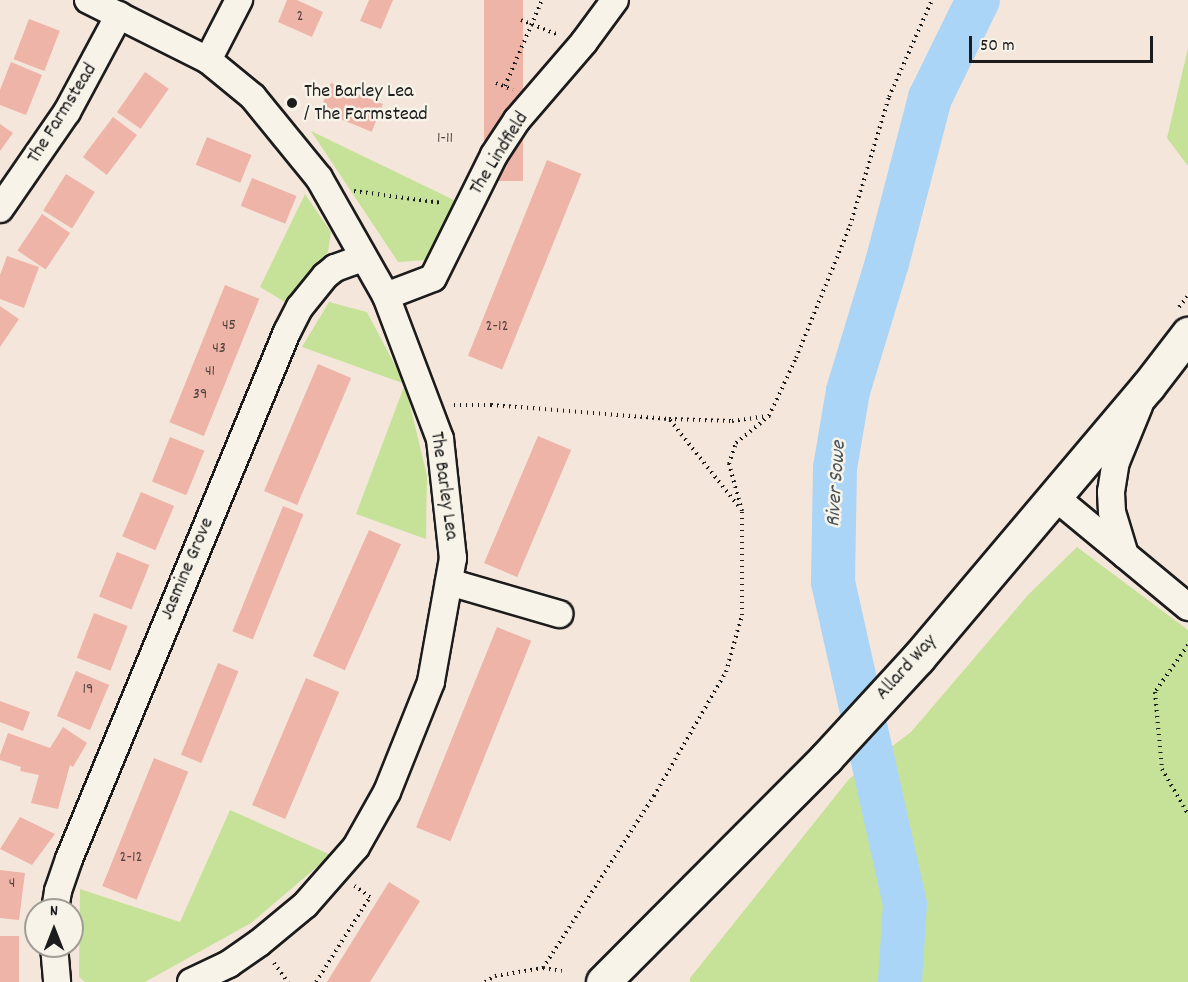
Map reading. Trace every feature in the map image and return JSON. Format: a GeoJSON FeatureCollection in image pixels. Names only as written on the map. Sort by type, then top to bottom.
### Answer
{"type":"FeatureCollection","features":[{"type":"Feature","properties":{"kind":"main road","name":"Allard Way"},"geometry":{"type":"LineString","coordinates":[[603,982],[826,758],[918,657],[1148,386],[1188,334]]}},
{"type":"Feature","properties":{"kind":"street","name":"The Barley Lea"},"geometry":{"type":"LineString","coordinates":[[88,0],[208,60],[253,97],[324,187],[386,297],[441,439],[453,558],[431,682],[410,740],[387,792],[357,847],[305,905],[259,943],[229,964],[191,982]]}},
{"type":"Feature","properties":{"kind":"street"},"geometry":{"type":"LineString","coordinates":[[208,60],[239,0]]}},
{"type":"Feature","properties":{"kind":"street","name":"The Lindfield"},"geometry":{"type":"LineString","coordinates":[[386,297],[434,278],[494,155],[517,120],[582,44],[605,4]]}},
{"type":"Feature","properties":{"kind":"street","name":"The Farmstead"},"geometry":{"type":"LineString","coordinates":[[0,209],[67,112],[119,15]]}},
{"type":"Feature","properties":{"kind":"street","name":"Jasmine Grove"},"geometry":{"type":"LineString","coordinates":[[57,898],[69,859],[287,332],[300,307],[325,276],[335,268],[363,258]]}},
{"type":"Feature","properties":{"kind":"street"},"geometry":{"type":"LineString","coordinates":[[1125,555],[1112,512],[1111,492],[1116,462],[1148,386]]}},
{"type":"Feature","properties":{"kind":"street"},"geometry":{"type":"LineString","coordinates":[[1055,497],[1188,607]]}},
{"type":"Feature","properties":{"kind":"street"},"geometry":{"type":"LineString","coordinates":[[449,582],[559,614]]}},
{"type":"Feature","properties":{"kind":"street"},"geometry":{"type":"LineString","coordinates":[[55,958],[57,982]]}},
{"type":"Feature","properties":{"kind":"path"},"geometry":{"type":"LineString","coordinates":[[505,86],[542,0]]}},
{"type":"Feature","properties":{"kind":"path"},"geometry":{"type":"LineString","coordinates":[[543,968],[654,796],[726,672],[742,615],[742,511],[729,464],[736,443],[769,416],[796,358],[850,226],[889,96],[932,0]]}},
{"type":"Feature","properties":{"kind":"path"},"geometry":{"type":"LineString","coordinates":[[521,20],[582,44]]}},
{"type":"Feature","properties":{"kind":"path"},"geometry":{"type":"LineString","coordinates":[[324,187],[469,206]]}},
{"type":"Feature","properties":{"kind":"path"},"geometry":{"type":"LineString","coordinates":[[430,412],[457,404],[669,419],[732,421],[769,416]]}},
{"type":"Feature","properties":{"kind":"path"},"geometry":{"type":"LineString","coordinates":[[669,419],[742,511]]}},
{"type":"Feature","properties":{"kind":"path"},"geometry":{"type":"LineString","coordinates":[[1188,645],[1155,692],[1162,769],[1188,814]]}},
{"type":"Feature","properties":{"kind":"path"},"geometry":{"type":"LineString","coordinates":[[316,982],[370,897],[335,872]]}},
{"type":"Feature","properties":{"kind":"path"},"geometry":{"type":"LineString","coordinates":[[485,982],[495,975],[543,968],[562,971]]}},
{"type":"Feature","properties":{"kind":"green space"},"geometry":{"type":"Polygon","coordinates":[[[1188,48],[1188,166],[1167,138],[1188,48]]]}},
{"type":"Feature","properties":{"kind":"green space"},"geometry":{"type":"Polygon","coordinates":[[[311,131],[458,202],[428,260],[398,262],[311,131]]]}},
{"type":"Feature","properties":{"kind":"green space"},"geometry":{"type":"Polygon","coordinates":[[[305,194],[331,232],[328,252],[288,304],[260,287],[305,194]]]}},
{"type":"Feature","properties":{"kind":"green space"},"geometry":{"type":"Polygon","coordinates":[[[329,302],[367,312],[405,384],[302,347],[329,302]]]}},
{"type":"Feature","properties":{"kind":"green space"},"geometry":{"type":"Polygon","coordinates":[[[405,384],[427,476],[426,539],[356,514],[405,384]]]}},
{"type":"Feature","properties":{"kind":"green space"},"geometry":{"type":"Polygon","coordinates":[[[1077,547],[1188,630],[1188,982],[690,982],[690,978],[849,779],[911,732],[1028,595],[1077,547]]]}},
{"type":"Feature","properties":{"kind":"green space"},"geometry":{"type":"Polygon","coordinates":[[[230,810],[331,855],[251,923],[145,982],[85,982],[79,977],[79,958],[84,958],[84,898],[80,898],[80,889],[180,922],[230,810]]]}},
{"type":"Feature","properties":{"kind":"building"},"geometry":{"type":"Polygon","coordinates":[[[287,0],[297,0],[323,12],[312,37],[278,22],[287,0]]]}},
{"type":"Feature","properties":{"kind":"building"},"geometry":{"type":"Polygon","coordinates":[[[369,0],[393,0],[381,29],[360,21],[369,0]]]}},
{"type":"Feature","properties":{"kind":"building"},"geometry":{"type":"Polygon","coordinates":[[[484,0],[523,0],[523,181],[484,181],[484,0]]]}},
{"type":"Feature","properties":{"kind":"building"},"geometry":{"type":"Polygon","coordinates":[[[29,19],[60,31],[44,71],[14,59],[29,19]]]}},
{"type":"Feature","properties":{"kind":"building"},"geometry":{"type":"Polygon","coordinates":[[[11,62],[42,75],[26,115],[0,105],[0,90],[11,62]]]}},
{"type":"Feature","properties":{"kind":"building"},"geometry":{"type":"Polygon","coordinates":[[[145,72],[169,89],[141,129],[117,112],[145,72]]]}},
{"type":"Feature","properties":{"kind":"building"},"geometry":{"type":"Polygon","coordinates":[[[331,83],[383,104],[372,132],[320,111],[331,83]]]}},
{"type":"Feature","properties":{"kind":"building"},"geometry":{"type":"Polygon","coordinates":[[[113,117],[137,135],[107,175],[83,157],[113,117]]]}},
{"type":"Feature","properties":{"kind":"building"},"geometry":{"type":"Polygon","coordinates":[[[0,124],[13,133],[0,151],[0,124]]]}},
{"type":"Feature","properties":{"kind":"building"},"geometry":{"type":"Polygon","coordinates":[[[207,137],[252,155],[240,183],[196,165],[207,137]]]}},
{"type":"Feature","properties":{"kind":"building"},"geometry":{"type":"Polygon","coordinates":[[[547,160],[581,174],[502,369],[468,356],[547,160]]]}},
{"type":"Feature","properties":{"kind":"building"},"geometry":{"type":"Polygon","coordinates":[[[66,174],[95,192],[72,228],[43,210],[66,174]]]}},
{"type":"Feature","properties":{"kind":"building"},"geometry":{"type":"Polygon","coordinates":[[[252,178],[297,196],[285,224],[241,206],[252,178]]]}},
{"type":"Feature","properties":{"kind":"building"},"geometry":{"type":"Polygon","coordinates":[[[42,214],[70,233],[46,269],[17,250],[42,214]]]}},
{"type":"Feature","properties":{"kind":"building"},"geometry":{"type":"Polygon","coordinates":[[[7,256],[39,267],[24,308],[0,299],[0,275],[7,256]]]}},
{"type":"Feature","properties":{"kind":"building"},"geometry":{"type":"Polygon","coordinates":[[[225,285],[259,299],[204,436],[170,422],[225,285]]]}},
{"type":"Feature","properties":{"kind":"building"},"geometry":{"type":"Polygon","coordinates":[[[0,306],[19,319],[0,347],[0,306]]]}},
{"type":"Feature","properties":{"kind":"building"},"geometry":{"type":"Polygon","coordinates":[[[318,364],[351,378],[297,505],[264,491],[318,364]]]}},
{"type":"Feature","properties":{"kind":"building"},"geometry":{"type":"Polygon","coordinates":[[[538,436],[571,450],[517,577],[484,563],[538,436]]]}},
{"type":"Feature","properties":{"kind":"building"},"geometry":{"type":"Polygon","coordinates":[[[170,437],[204,451],[186,495],[152,482],[170,437]]]}},
{"type":"Feature","properties":{"kind":"building"},"geometry":{"type":"Polygon","coordinates":[[[141,492],[174,506],[155,550],[122,536],[141,492]]]}},
{"type":"Feature","properties":{"kind":"building"},"geometry":{"type":"Polygon","coordinates":[[[283,506],[303,514],[253,639],[232,631],[283,506]]]}},
{"type":"Feature","properties":{"kind":"building"},"geometry":{"type":"Polygon","coordinates":[[[369,530],[401,544],[345,670],[313,656],[369,530]]]}},
{"type":"Feature","properties":{"kind":"building"},"geometry":{"type":"Polygon","coordinates":[[[117,552],[149,565],[131,610],[99,597],[117,552]]]}},
{"type":"Feature","properties":{"kind":"building"},"geometry":{"type":"Polygon","coordinates":[[[94,613],[128,626],[110,671],[77,658],[94,613]]]}},
{"type":"Feature","properties":{"kind":"building"},"geometry":{"type":"Polygon","coordinates":[[[497,627],[531,641],[450,841],[416,827],[497,627]]]}},
{"type":"Feature","properties":{"kind":"building"},"geometry":{"type":"Polygon","coordinates":[[[218,663],[238,671],[201,763],[181,755],[218,663]]]}},
{"type":"Feature","properties":{"kind":"building"},"geometry":{"type":"Polygon","coordinates":[[[76,671],[109,685],[90,730],[57,716],[76,671]]]}},
{"type":"Feature","properties":{"kind":"building"},"geometry":{"type":"Polygon","coordinates":[[[306,678],[339,692],[285,819],[252,805],[306,678]]]}},
{"type":"Feature","properties":{"kind":"building"},"geometry":{"type":"Polygon","coordinates":[[[0,701],[30,712],[23,731],[0,722],[0,701]]]}},
{"type":"Feature","properties":{"kind":"building"},"geometry":{"type":"Polygon","coordinates":[[[63,727],[87,743],[73,767],[70,765],[58,809],[31,803],[39,775],[20,771],[21,767],[0,760],[8,733],[50,748],[63,727]]]}},
{"type":"Feature","properties":{"kind":"building"},"geometry":{"type":"Polygon","coordinates":[[[154,758],[188,772],[137,900],[102,886],[154,758]]]}},
{"type":"Feature","properties":{"kind":"building"},"geometry":{"type":"Polygon","coordinates":[[[20,817],[55,834],[32,865],[0,849],[20,817]]]}},
{"type":"Feature","properties":{"kind":"building"},"geometry":{"type":"Polygon","coordinates":[[[0,870],[25,873],[19,920],[0,918],[0,870]]]}},
{"type":"Feature","properties":{"kind":"building"},"geometry":{"type":"Polygon","coordinates":[[[389,882],[420,901],[370,982],[327,982],[389,882]]]}},
{"type":"Feature","properties":{"kind":"building"},"geometry":{"type":"Polygon","coordinates":[[[0,936],[19,936],[19,982],[0,982],[0,936]]]}},
{"type":"Feature","properties":{"kind":"waterway","name":"River Sowe"},"geometry":{"type":"LineString","coordinates":[[900,982],[905,904],[833,582],[835,468],[848,391],[887,263],[930,98],[978,0]]}},
{"type":"Feature","properties":{"kind":"place","name":"The Barley Lea / The Farmstead"},"geometry":{"type":"Point","coordinates":[292,103]}}]}
